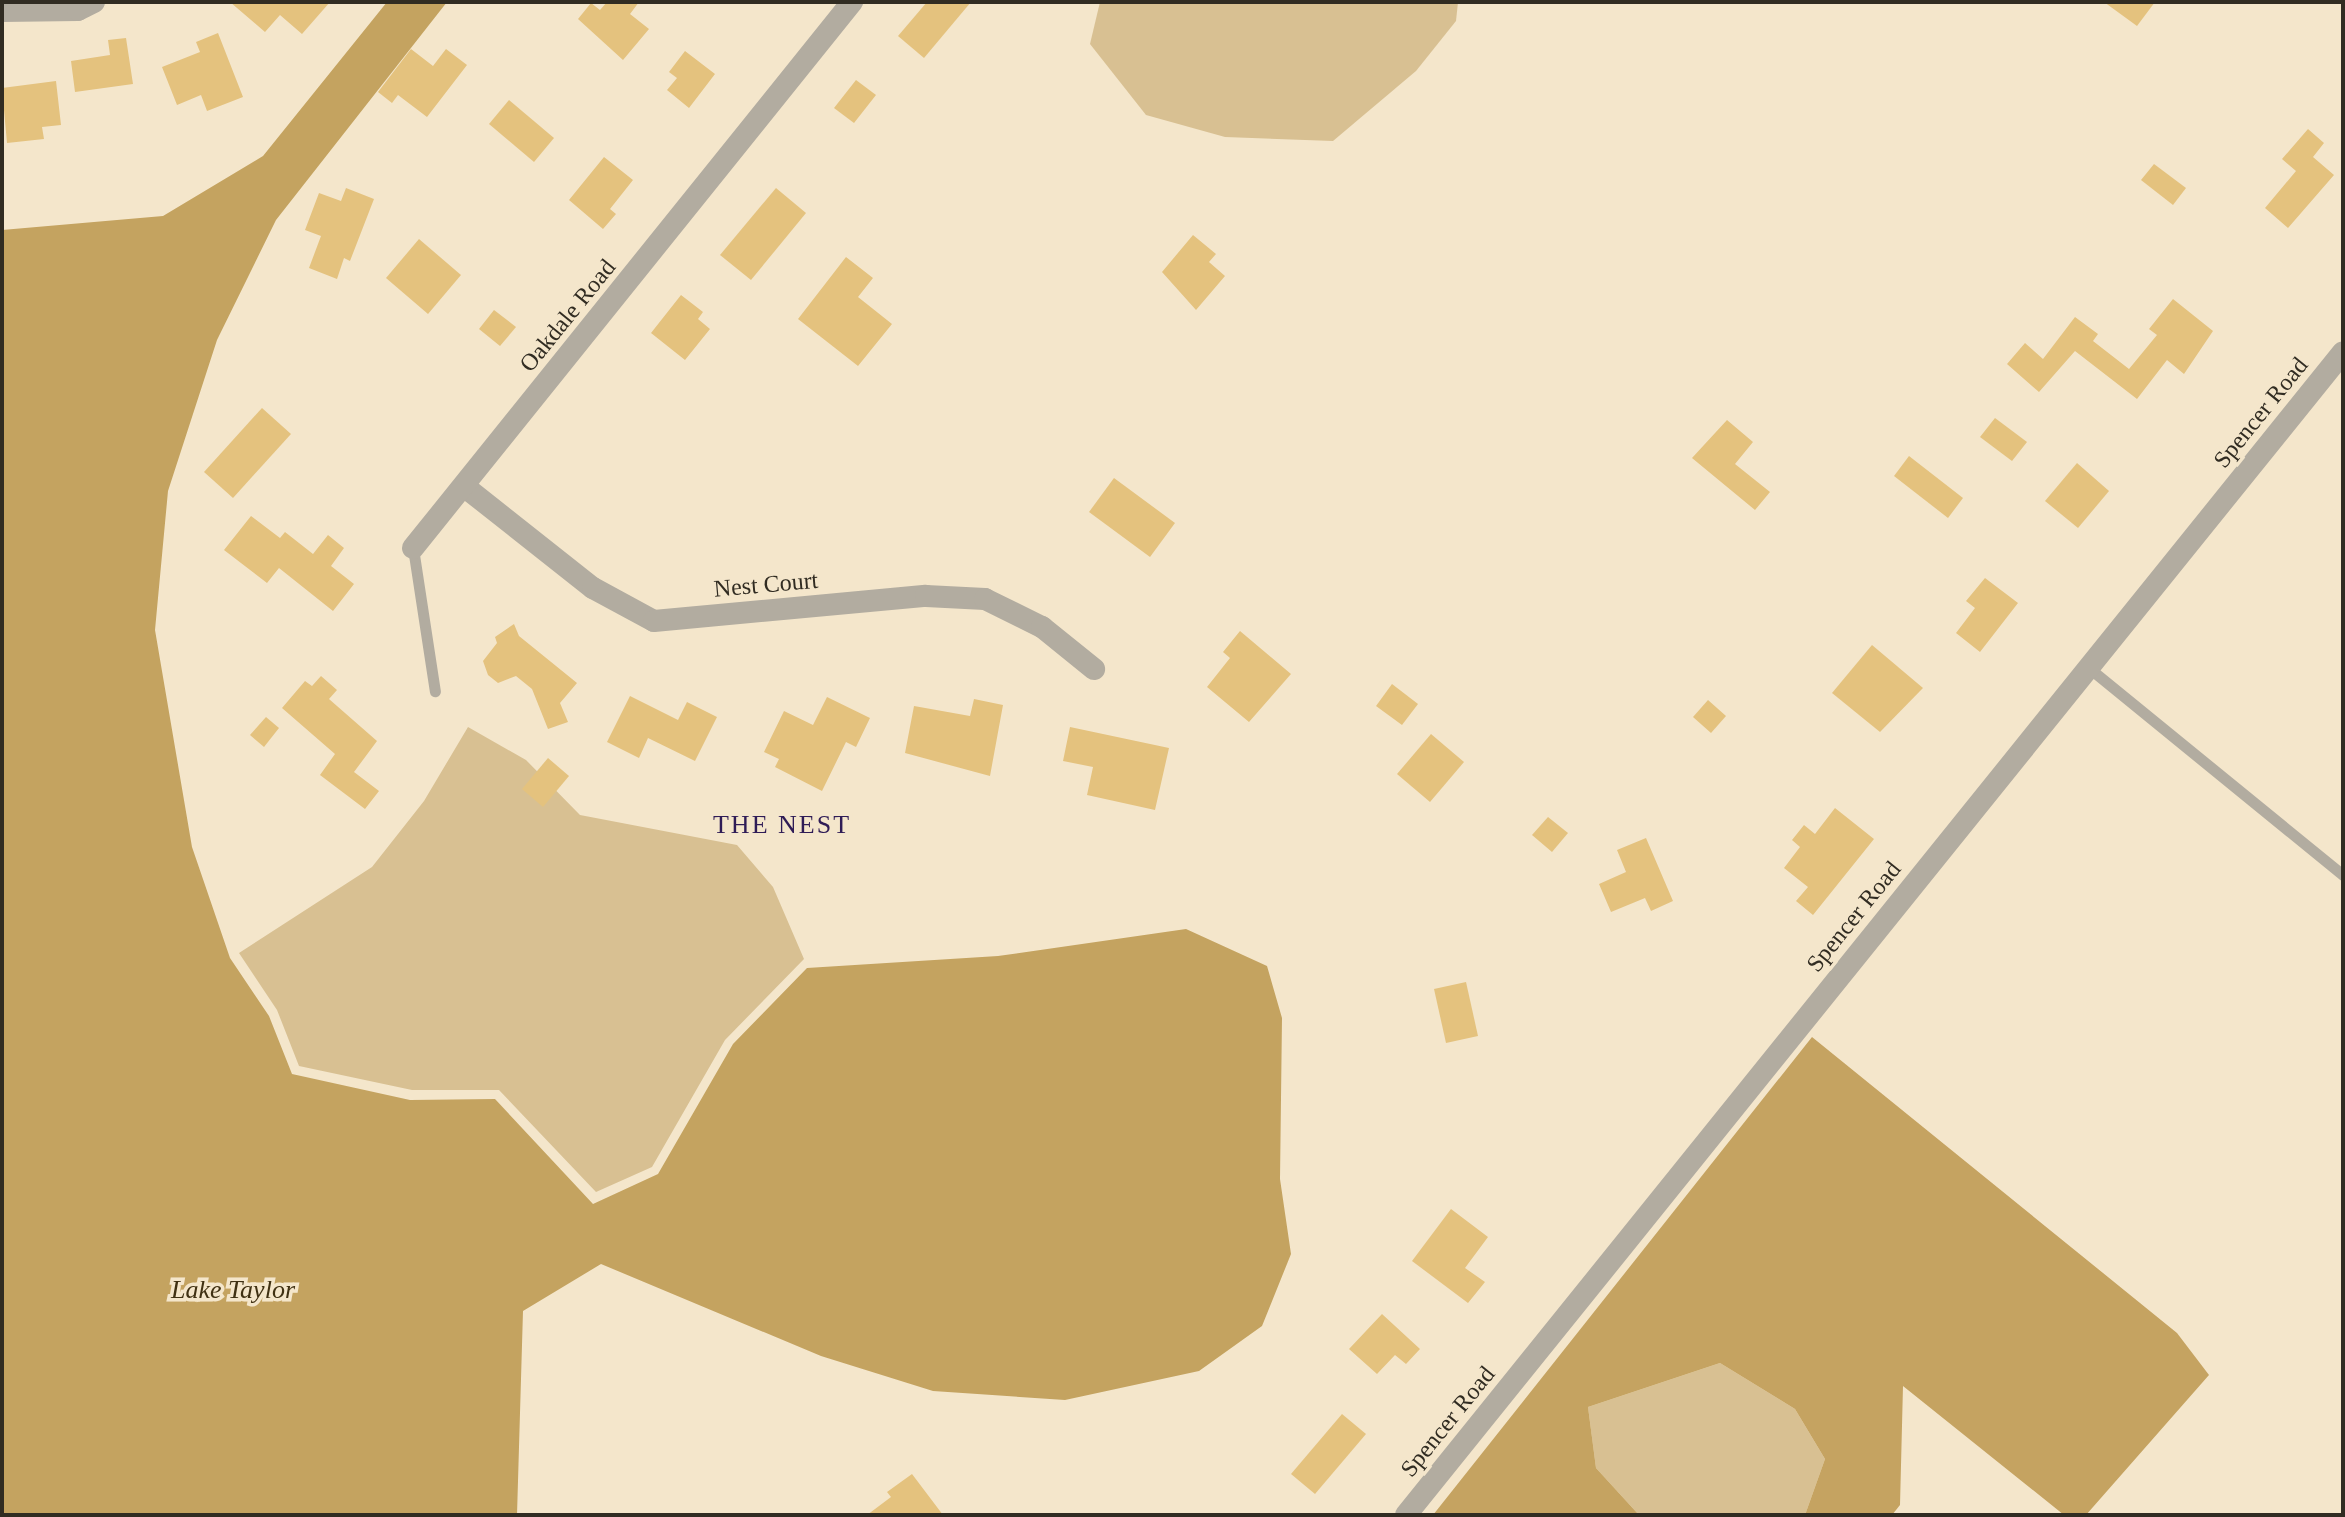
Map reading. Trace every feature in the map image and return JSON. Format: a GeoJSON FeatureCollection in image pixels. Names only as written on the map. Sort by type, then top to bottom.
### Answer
{"type":"FeatureCollection","features":[{"type":"Feature","properties":{"kind":"street"},"geometry":{"type":"LineString","coordinates":[[2,11],[78,10],[94,2]]}},
{"type":"Feature","properties":{"kind":"street","name":"Oakdale Road"},"geometry":{"type":"LineString","coordinates":[[413,548],[852,2]]}},
{"type":"Feature","properties":{"kind":"street","name":"Spencer Road"},"geometry":{"type":"LineString","coordinates":[[1406,1515],[2343,352]]}},
{"type":"Feature","properties":{"kind":"street","name":"Nest Court"},"geometry":{"type":"LineString","coordinates":[[465,487],[593,588],[654,621],[926,596],[985,599],[1042,627],[1094,669]]}},
{"type":"Feature","properties":{"kind":"lane","name":"Oakdale Road"},"geometry":{"type":"LineString","coordinates":[[413,548],[435,691]]}},
{"type":"Feature","properties":{"kind":"lane"},"geometry":{"type":"LineString","coordinates":[[2089,668],[2343,875]]}},
{"type":"Feature","properties":{"kind":"shaded area"},"geometry":{"type":"Polygon","coordinates":[[[1100,2],[1458,2],[1456,21],[1416,71],[1333,141],[1225,137],[1146,115],[1090,44],[1100,2]]]}},
{"type":"Feature","properties":{"kind":"shaded area"},"geometry":{"type":"Polygon","coordinates":[[[468,727],[526,760],[580,815],[737,845],[773,887],[804,959],[725,1040],[652,1167],[596,1192],[499,1090],[412,1090],[299,1066],[277,1010],[239,953],[372,867],[424,801],[468,727]]]}},
{"type":"Feature","properties":{"kind":"shaded area"},"geometry":{"type":"Polygon","coordinates":[[[1812,1037],[2177,1333],[2209,1375],[2086,1515],[2064,1515],[1903,1386],[1900,1505],[1892,1515],[1805,1515],[1825,1459],[1795,1409],[1720,1363],[1588,1407],[1596,1468],[1639,1515],[1433,1515],[1812,1037]]]}},
{"type":"Feature","properties":{"kind":"shaded area"},"geometry":{"type":"Polygon","coordinates":[[[1720,1363],[1795,1409],[1825,1459],[1805,1515],[1639,1515],[1596,1468],[1588,1407],[1720,1363]]]}},
{"type":"Feature","properties":{"kind":"water","name":"Lake Taylor"},"geometry":{"type":"Polygon","coordinates":[[[387,2],[447,2],[276,220],[217,340],[168,491],[155,630],[192,847],[230,958],[269,1016],[292,1074],[410,1100],[495,1099],[593,1204],[658,1174],[733,1044],[807,968],[998,956],[1186,929],[1267,966],[1282,1018],[1280,1179],[1291,1254],[1262,1326],[1199,1371],[1065,1400],[933,1391],[821,1356],[601,1264],[523,1311],[517,1515],[2,1515],[2,230],[163,216],[263,156],[387,2]]]}},
{"type":"Feature","properties":{"kind":"building"},"geometry":{"type":"Polygon","coordinates":[[[230,2],[330,2],[302,34],[280,15],[265,32],[230,2]]]}},
{"type":"Feature","properties":{"kind":"building"},"geometry":{"type":"Polygon","coordinates":[[[607,2],[639,2],[630,14],[649,29],[623,60],[578,19],[591,3],[600,10],[607,2]]]}},
{"type":"Feature","properties":{"kind":"building"},"geometry":{"type":"Polygon","coordinates":[[[927,2],[971,2],[924,58],[898,36],[927,2]]]}},
{"type":"Feature","properties":{"kind":"building"},"geometry":{"type":"Polygon","coordinates":[[[2104,2],[2155,2],[2137,26],[2104,2]]]}},
{"type":"Feature","properties":{"kind":"building"},"geometry":{"type":"Polygon","coordinates":[[[218,33],[243,97],[207,111],[201,95],[177,105],[162,67],[200,52],[196,42],[218,33]]]}},
{"type":"Feature","properties":{"kind":"building"},"geometry":{"type":"Polygon","coordinates":[[[126,38],[133,84],[75,92],[71,61],[110,55],[108,40],[126,38]]]}},
{"type":"Feature","properties":{"kind":"building"},"geometry":{"type":"Polygon","coordinates":[[[411,49],[433,66],[446,49],[467,65],[427,117],[398,95],[392,103],[378,92],[411,49]]]}},
{"type":"Feature","properties":{"kind":"building"},"geometry":{"type":"Polygon","coordinates":[[[685,51],[715,74],[689,108],[667,90],[677,78],[669,72],[685,51]]]}},
{"type":"Feature","properties":{"kind":"building"},"geometry":{"type":"Polygon","coordinates":[[[856,80],[876,95],[854,123],[834,108],[856,80]]]}},
{"type":"Feature","properties":{"kind":"building"},"geometry":{"type":"Polygon","coordinates":[[[56,81],[61,125],[42,127],[44,139],[7,143],[2,88],[56,81]]]}},
{"type":"Feature","properties":{"kind":"building"},"geometry":{"type":"Polygon","coordinates":[[[509,100],[554,138],[534,162],[489,124],[509,100]]]}},
{"type":"Feature","properties":{"kind":"building"},"geometry":{"type":"Polygon","coordinates":[[[2308,129],[2324,143],[2313,157],[2334,175],[2288,228],[2265,208],[2296,171],[2282,159],[2308,129]]]}},
{"type":"Feature","properties":{"kind":"building"},"geometry":{"type":"Polygon","coordinates":[[[604,157],[633,180],[610,209],[616,214],[603,229],[569,200],[604,157]]]}},
{"type":"Feature","properties":{"kind":"building"},"geometry":{"type":"Polygon","coordinates":[[[2154,164],[2186,188],[2173,205],[2141,180],[2154,164]]]}},
{"type":"Feature","properties":{"kind":"building"},"geometry":{"type":"Polygon","coordinates":[[[346,188],[374,199],[350,261],[344,258],[337,279],[309,268],[321,236],[305,230],[319,193],[341,201],[346,188]]]}},
{"type":"Feature","properties":{"kind":"building"},"geometry":{"type":"Polygon","coordinates":[[[776,188],[806,213],[751,280],[720,255],[776,188]]]}},
{"type":"Feature","properties":{"kind":"building"},"geometry":{"type":"Polygon","coordinates":[[[1193,235],[1216,254],[1209,262],[1225,276],[1196,310],[1162,272],[1193,235]]]}},
{"type":"Feature","properties":{"kind":"building"},"geometry":{"type":"Polygon","coordinates":[[[419,239],[461,275],[428,314],[386,278],[419,239]]]}},
{"type":"Feature","properties":{"kind":"building"},"geometry":{"type":"Polygon","coordinates":[[[846,257],[873,278],[858,297],[892,324],[858,366],[798,319],[846,257]]]}},
{"type":"Feature","properties":{"kind":"building"},"geometry":{"type":"Polygon","coordinates":[[[681,295],[703,312],[698,319],[710,329],[685,360],[651,333],[681,295]]]}},
{"type":"Feature","properties":{"kind":"building"},"geometry":{"type":"Polygon","coordinates":[[[2173,299],[2213,331],[2184,374],[2167,360],[2137,399],[2075,351],[2039,392],[2007,364],[2025,343],[2043,359],[2075,317],[2098,334],[2093,341],[2129,369],[2157,335],[2149,329],[2173,299]]]}},
{"type":"Feature","properties":{"kind":"building"},"geometry":{"type":"Polygon","coordinates":[[[494,310],[516,327],[500,346],[479,329],[494,310]]]}},
{"type":"Feature","properties":{"kind":"building"},"geometry":{"type":"Polygon","coordinates":[[[262,408],[291,434],[233,498],[204,472],[262,408]]]}},
{"type":"Feature","properties":{"kind":"building"},"geometry":{"type":"Polygon","coordinates":[[[1995,418],[2027,442],[2012,461],[1980,437],[1995,418]]]}},
{"type":"Feature","properties":{"kind":"building"},"geometry":{"type":"Polygon","coordinates":[[[1727,420],[1753,442],[1735,464],[1770,492],[1755,510],[1692,458],[1727,420]]]}},
{"type":"Feature","properties":{"kind":"building"},"geometry":{"type":"Polygon","coordinates":[[[1909,456],[1963,498],[1948,518],[1894,476],[1909,456]]]}},
{"type":"Feature","properties":{"kind":"building"},"geometry":{"type":"Polygon","coordinates":[[[2077,463],[2109,491],[2078,528],[2045,501],[2077,463]]]}},
{"type":"Feature","properties":{"kind":"building"},"geometry":{"type":"Polygon","coordinates":[[[1114,478],[1175,523],[1150,557],[1089,512],[1114,478]]]}},
{"type":"Feature","properties":{"kind":"building"},"geometry":{"type":"Polygon","coordinates":[[[251,516],[280,538],[285,532],[313,554],[328,535],[344,548],[331,566],[354,584],[333,611],[279,568],[267,583],[224,550],[251,516]]]}},
{"type":"Feature","properties":{"kind":"building"},"geometry":{"type":"Polygon","coordinates":[[[1985,578],[2018,603],[1980,652],[1956,633],[1975,608],[1966,601],[1985,578]]]}},
{"type":"Feature","properties":{"kind":"building"},"geometry":{"type":"Polygon","coordinates":[[[514,624],[519,636],[577,683],[560,703],[568,722],[548,729],[532,689],[516,676],[498,683],[488,675],[483,661],[497,643],[495,637],[514,624]]]}},
{"type":"Feature","properties":{"kind":"building"},"geometry":{"type":"Polygon","coordinates":[[[1240,631],[1291,674],[1249,722],[1207,687],[1230,658],[1223,652],[1240,631]]]}},
{"type":"Feature","properties":{"kind":"building"},"geometry":{"type":"Polygon","coordinates":[[[1872,645],[1923,688],[1880,732],[1832,693],[1872,645]]]}},
{"type":"Feature","properties":{"kind":"building"},"geometry":{"type":"Polygon","coordinates":[[[321,676],[337,690],[329,699],[377,741],[354,772],[379,791],[365,809],[320,775],[335,754],[282,708],[305,681],[312,686],[321,676]]]}},
{"type":"Feature","properties":{"kind":"building"},"geometry":{"type":"Polygon","coordinates":[[[1392,684],[1418,704],[1402,725],[1376,706],[1392,684]]]}},
{"type":"Feature","properties":{"kind":"building"},"geometry":{"type":"Polygon","coordinates":[[[630,696],[678,720],[687,702],[717,717],[695,761],[648,738],[639,758],[607,742],[630,696]]]}},
{"type":"Feature","properties":{"kind":"building"},"geometry":{"type":"Polygon","coordinates":[[[827,697],[870,718],[856,747],[846,742],[822,791],[775,767],[779,759],[764,752],[784,711],[813,725],[827,697]]]}},
{"type":"Feature","properties":{"kind":"building"},"geometry":{"type":"Polygon","coordinates":[[[974,699],[1003,705],[990,776],[905,753],[914,706],[970,716],[974,699]]]}},
{"type":"Feature","properties":{"kind":"building"},"geometry":{"type":"Polygon","coordinates":[[[1708,700],[1726,716],[1711,733],[1693,717],[1708,700]]]}},
{"type":"Feature","properties":{"kind":"building"},"geometry":{"type":"Polygon","coordinates":[[[266,717],[279,728],[264,747],[250,735],[266,717]]]}},
{"type":"Feature","properties":{"kind":"building"},"geometry":{"type":"Polygon","coordinates":[[[1070,727],[1169,748],[1155,810],[1087,795],[1093,767],[1063,761],[1070,727]]]}},
{"type":"Feature","properties":{"kind":"building"},"geometry":{"type":"Polygon","coordinates":[[[1431,734],[1464,762],[1430,802],[1397,774],[1431,734]]]}},
{"type":"Feature","properties":{"kind":"building"},"geometry":{"type":"Polygon","coordinates":[[[548,758],[569,776],[543,807],[522,789],[548,758]]]}},
{"type":"Feature","properties":{"kind":"building"},"geometry":{"type":"Polygon","coordinates":[[[1835,808],[1874,839],[1813,915],[1796,901],[1808,887],[1784,868],[1800,847],[1792,840],[1804,825],[1815,834],[1835,808]]]}},
{"type":"Feature","properties":{"kind":"building"},"geometry":{"type":"Polygon","coordinates":[[[1548,817],[1568,833],[1552,852],[1532,835],[1548,817]]]}},
{"type":"Feature","properties":{"kind":"building"},"geometry":{"type":"Polygon","coordinates":[[[1646,838],[1673,901],[1651,911],[1645,898],[1611,912],[1599,884],[1626,872],[1617,850],[1646,838]]]}},
{"type":"Feature","properties":{"kind":"building"},"geometry":{"type":"Polygon","coordinates":[[[1466,982],[1478,1036],[1446,1043],[1434,989],[1466,982]]]}},
{"type":"Feature","properties":{"kind":"building"},"geometry":{"type":"Polygon","coordinates":[[[1451,1209],[1488,1237],[1465,1268],[1485,1282],[1468,1303],[1412,1261],[1451,1209]]]}},
{"type":"Feature","properties":{"kind":"building"},"geometry":{"type":"Polygon","coordinates":[[[1382,1314],[1420,1349],[1406,1364],[1395,1355],[1377,1374],[1349,1349],[1382,1314]]]}},
{"type":"Feature","properties":{"kind":"building"},"geometry":{"type":"Polygon","coordinates":[[[1342,1414],[1366,1434],[1315,1494],[1291,1474],[1342,1414]]]}},
{"type":"Feature","properties":{"kind":"building"},"geometry":{"type":"Polygon","coordinates":[[[912,1474],[943,1515],[867,1515],[891,1497],[887,1492],[912,1474]]]}},
{"type":"Feature","properties":{"kind":"district","name":"THE NEST"},"geometry":{"type":"Point","coordinates":[782,825]}}]}
